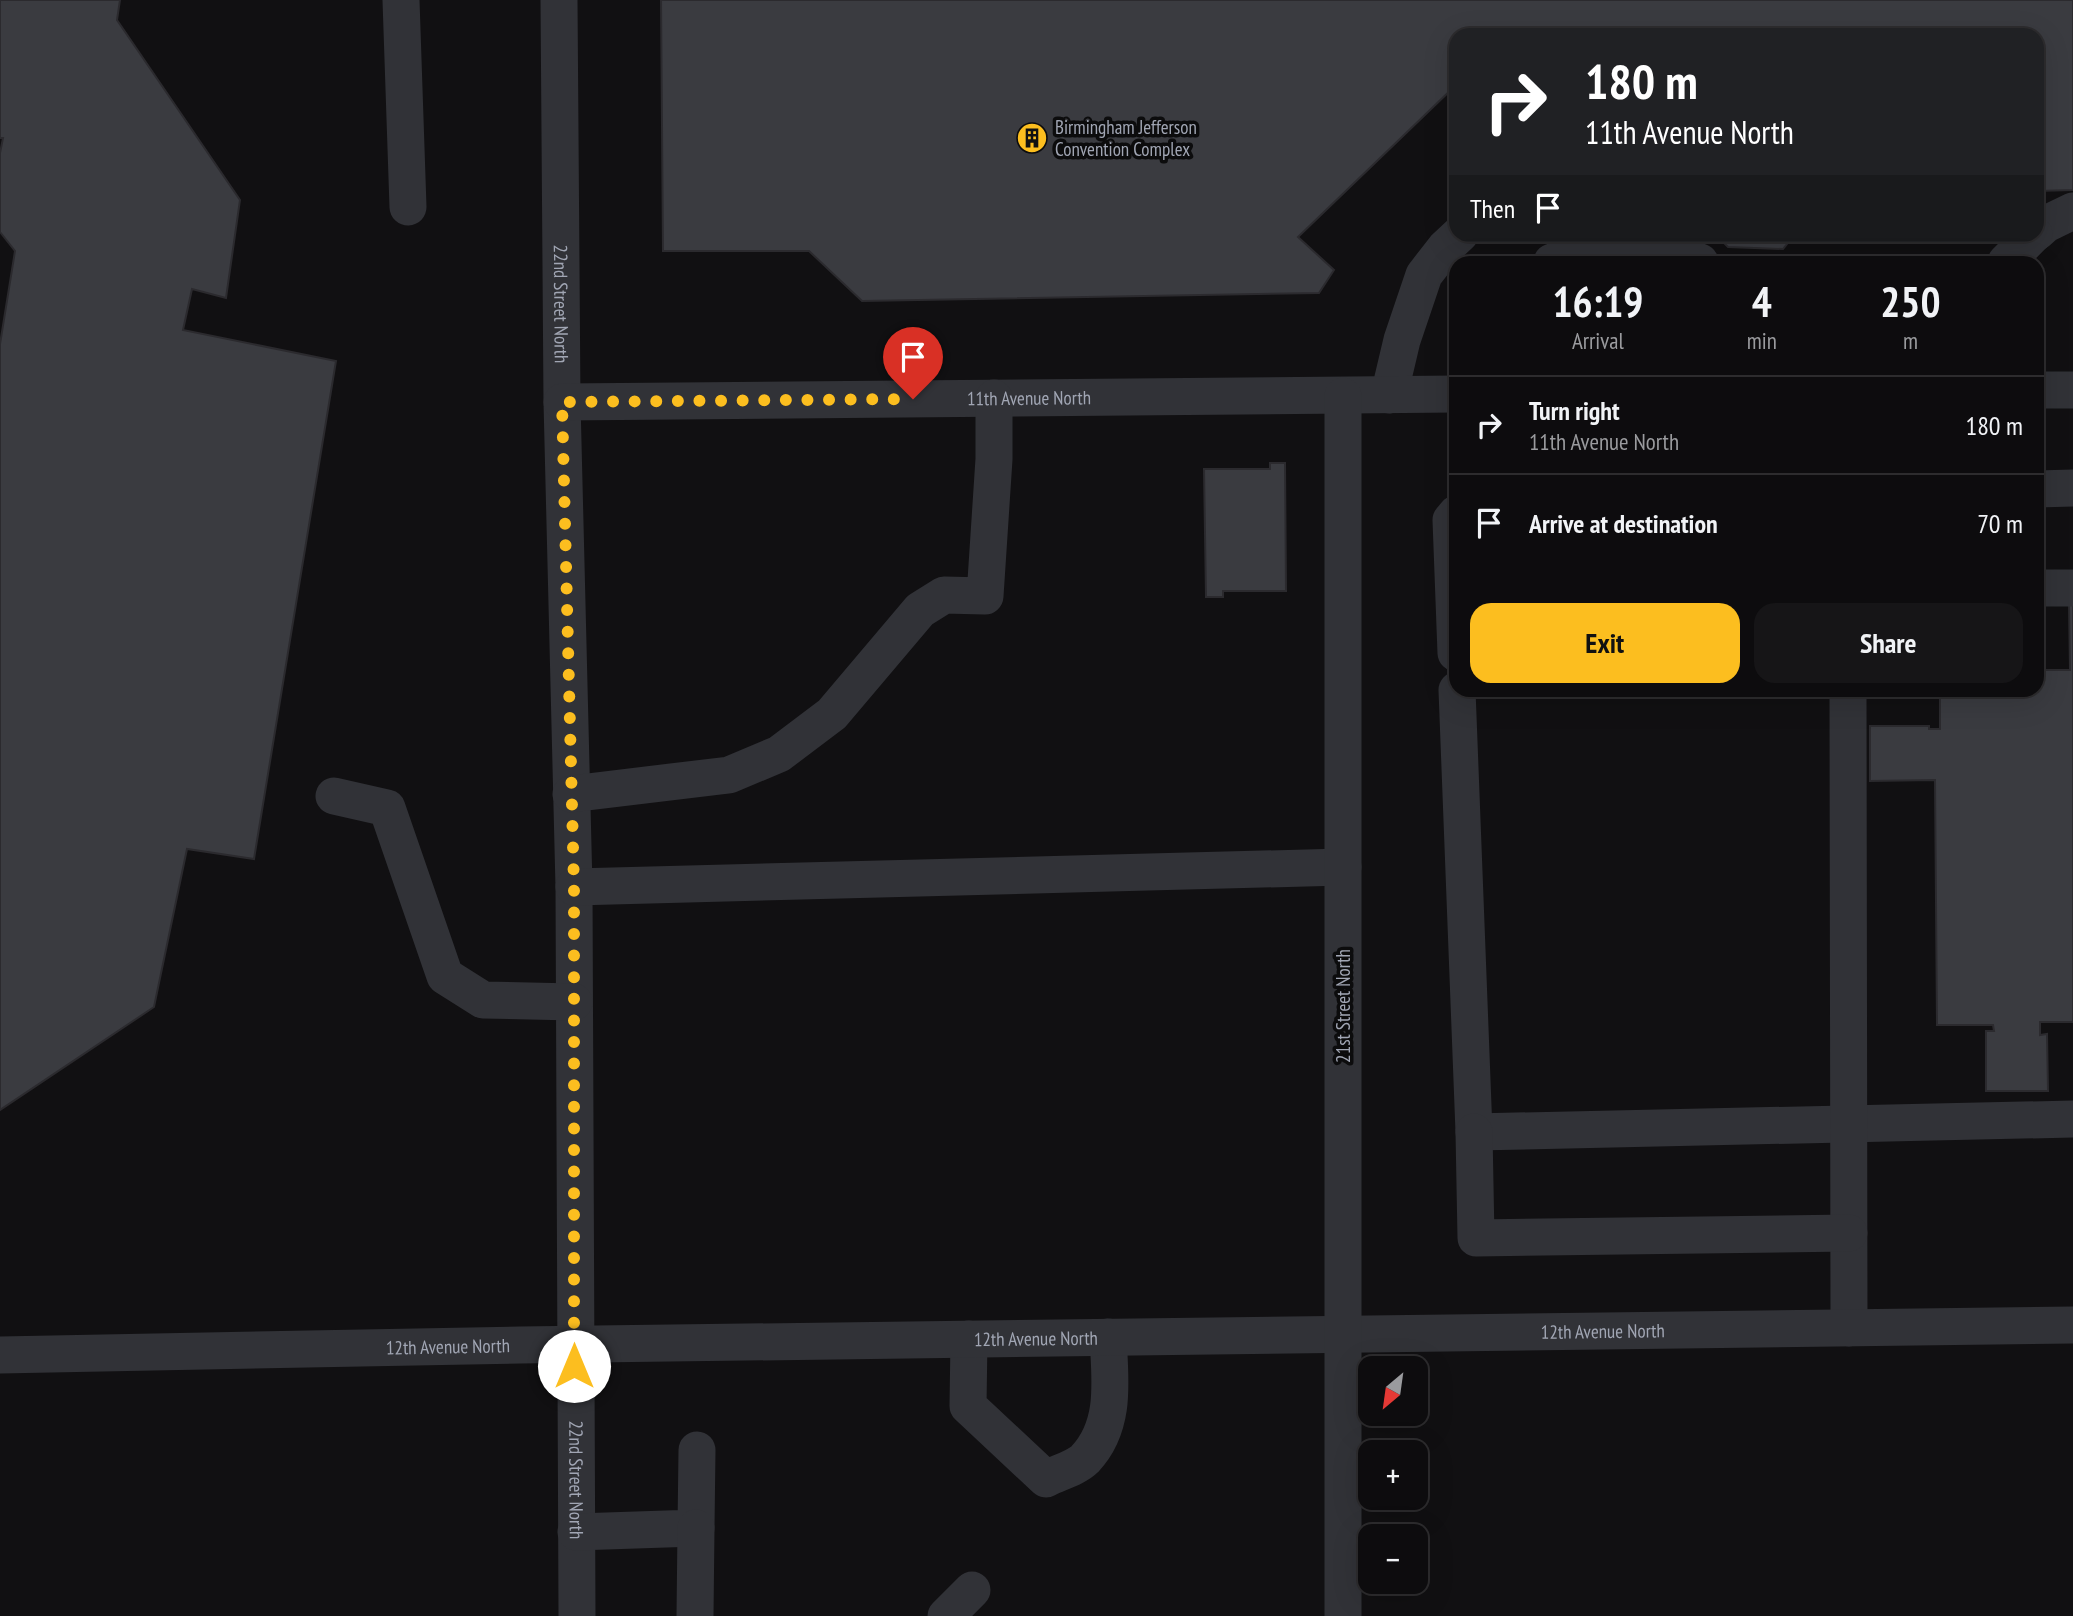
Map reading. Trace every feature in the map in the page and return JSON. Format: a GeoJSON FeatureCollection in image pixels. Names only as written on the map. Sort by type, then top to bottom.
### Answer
{"type":"FeatureCollection","features":[{"type":"Feature","properties":{"kind":"street"},"geometry":{"type":"LineString","coordinates":[[401,0],[408,208]]}},
{"type":"Feature","properties":{"kind":"street","name":"22nd Street North"},"geometry":{"type":"LineString","coordinates":[[559,0],[562,402],[574,887],[576,1616]]}},
{"type":"Feature","properties":{"kind":"street"},"geometry":{"type":"LineString","coordinates":[[2044,226],[2073,211]]}},
{"type":"Feature","properties":{"kind":"street"},"geometry":{"type":"LineString","coordinates":[[1389,395],[1402,340],[1424,275],[1451,242]]}},
{"type":"Feature","properties":{"kind":"street"},"geometry":{"type":"LineString","coordinates":[[2012,256],[2026,242]]}},
{"type":"Feature","properties":{"kind":"street"},"geometry":{"type":"LineString","coordinates":[[1570,256],[1590,249],[1664,251],[1680,256]]}},
{"type":"Feature","properties":{"kind":"street"},"geometry":{"type":"LineString","coordinates":[[2044,390],[2073,390]]}},
{"type":"Feature","properties":{"kind":"street","name":"11th Avenue North"},"geometry":{"type":"LineString","coordinates":[[562,402],[1449,394]]}},
{"type":"Feature","properties":{"kind":"street","name":"21st Street North"},"geometry":{"type":"LineString","coordinates":[[1343,396],[1343,1616]]}},
{"type":"Feature","properties":{"kind":"street"},"geometry":{"type":"LineString","coordinates":[[571,794],[729,775],[779,754],[832,715],[920,610],[944,595],[985,596],[994,458],[994,398]]}},
{"type":"Feature","properties":{"kind":"street"},"geometry":{"type":"LineString","coordinates":[[2044,489],[2073,488]]}},
{"type":"Feature","properties":{"kind":"street"},"geometry":{"type":"LineString","coordinates":[[2044,588],[2073,588]]}},
{"type":"Feature","properties":{"kind":"street"},"geometry":{"type":"LineString","coordinates":[[1457,697],[1476,1238],[1849,1233]]}},
{"type":"Feature","properties":{"kind":"street"},"geometry":{"type":"LineString","coordinates":[[1848,697],[1849,1328]]}},
{"type":"Feature","properties":{"kind":"street"},"geometry":{"type":"LineString","coordinates":[[334,796],[387,808],[445,976],[483,1000],[574,1002]]}},
{"type":"Feature","properties":{"kind":"street"},"geometry":{"type":"LineString","coordinates":[[574,887],[1343,867]]}},
{"type":"Feature","properties":{"kind":"street"},"geometry":{"type":"LineString","coordinates":[[1474,1132],[2073,1119]]}},
{"type":"Feature","properties":{"kind":"street","name":"12th Avenue North"},"geometry":{"type":"LineString","coordinates":[[0,1355],[574,1344],[2073,1325]]}},
{"type":"Feature","properties":{"kind":"street"},"geometry":{"type":"LineString","coordinates":[[969,1339],[968,1406],[1046,1479],[1084,1460],[1104,1431],[1110,1405],[1108,1337]]}},
{"type":"Feature","properties":{"kind":"street"},"geometry":{"type":"LineString","coordinates":[[695,1616],[697,1450]]}},
{"type":"Feature","properties":{"kind":"street"},"geometry":{"type":"LineString","coordinates":[[576,1532],[696,1528]]}},
{"type":"Feature","properties":{"kind":"street"},"geometry":{"type":"LineString","coordinates":[[946,1616],[972,1590]]}},
{"type":"Feature","properties":{"kind":"building"},"geometry":{"type":"Polygon","coordinates":[[[0,0],[120,0],[117,20],[240,200],[226,298],[192,289],[183,330],[336,361],[254,859],[187,849],[154,1007],[0,1110],[0,344],[15,251],[0,232],[0,153],[3,138],[0,138],[0,0]]]}},
{"type":"Feature","properties":{"kind":"building","name":"Birmingham Jefferson Convention Complex"},"geometry":{"type":"Polygon","coordinates":[[[661,0],[2073,0],[2073,190],[2044,191],[2044,28],[1449,28],[1449,92],[1298,237],[1334,270],[1319,293],[862,301],[809,251],[663,251],[661,0]]]}},
{"type":"Feature","properties":{"kind":"building"},"geometry":{"type":"Polygon","coordinates":[[[1723,242],[1789,242],[1783,249],[1728,247],[1723,242]]]}},
{"type":"Feature","properties":{"kind":"building"},"geometry":{"type":"Polygon","coordinates":[[[1270,463],[1285,463],[1286,591],[1223,591],[1223,597],[1206,597],[1204,469],[1270,469],[1270,463]]]}},
{"type":"Feature","properties":{"kind":"building"},"geometry":{"type":"Polygon","coordinates":[[[2069,604],[2073,604],[2073,1022],[2040,1022],[2040,1035],[2047,1034],[2048,1091],[1986,1091],[1986,1031],[1994,1031],[1993,1025],[1937,1025],[1935,780],[1870,781],[1870,726],[1929,726],[1929,729],[1940,729],[1940,697],[2044,697],[2044,670],[2070,670],[2069,604]]]}},
{"type":"Feature","properties":{"kind":"place","name":"Birmingham Jefferson Convention Complex"},"geometry":{"type":"Point","coordinates":[1032,138]}},
{"type":"Feature","properties":{"kind":"route"},"geometry":{"type":"LineString","coordinates":[[574,1366],[574,887],[562,402],[913,399]]}}]}
